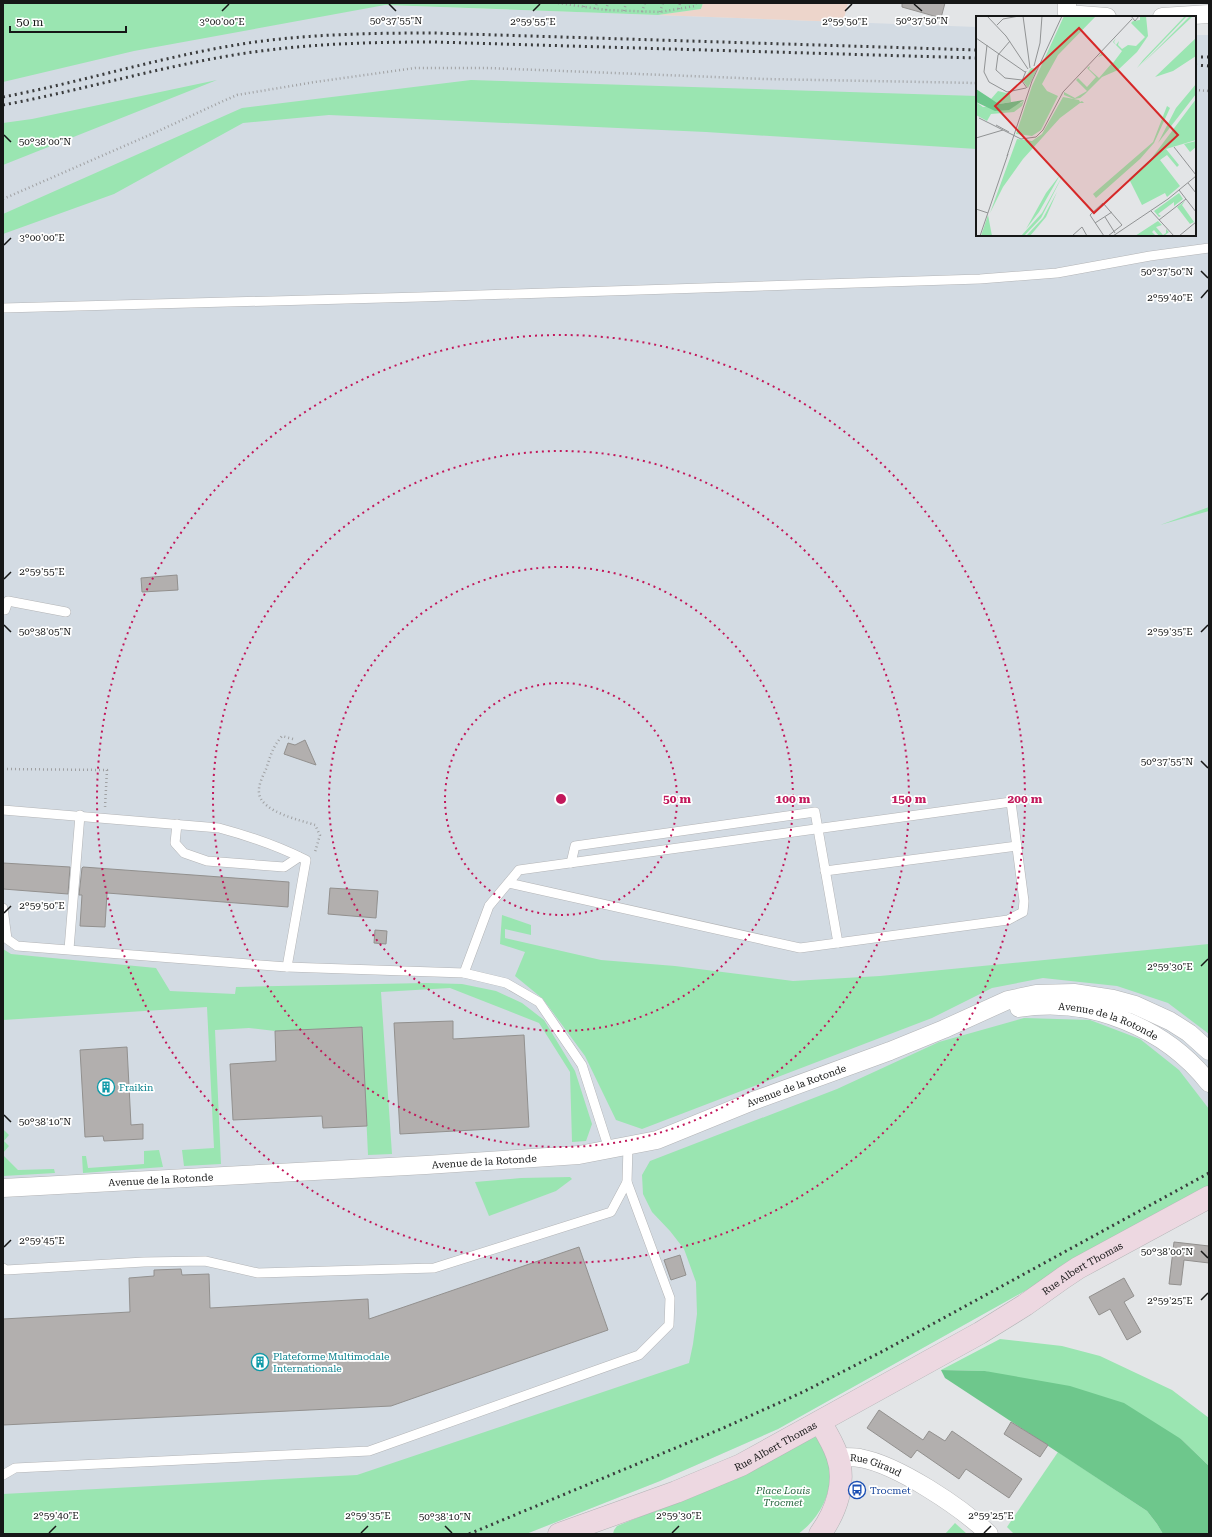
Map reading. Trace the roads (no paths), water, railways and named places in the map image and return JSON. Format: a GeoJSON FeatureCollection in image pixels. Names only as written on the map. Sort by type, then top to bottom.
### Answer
{"type":"FeatureCollection","features":[{"type":"Feature","properties":{"kind":"street"},"geometry":{"type":"LineString","coordinates":[[1067,3],[1067,14],[1094,16]]}},
{"type":"Feature","properties":{"kind":"street"},"geometry":{"type":"LineString","coordinates":[[1178,16],[1209,14]]}},
{"type":"Feature","properties":{"kind":"street","name":"Avenue de la Rotonde"},"geometry":{"type":"LineString","coordinates":[[3,1188],[426,1165],[579,1155],[628,1146],[657,1140],[944,1029],[1008,1000],[1036,994],[1074,993],[1113,999],[1135,1005],[1170,1021],[1189,1033],[1209,1052]]}},
{"type":"Feature","properties":{"kind":"street","name":"Avenue de la Rotonde"},"geometry":{"type":"LineString","coordinates":[[944,1029],[1001,1011],[1022,1008],[1062,1006],[1098,1012],[1131,1023],[1149,1031],[1192,1063],[1209,1083]]}},
{"type":"Feature","properties":{"kind":"street","name":"Rue Albert Thomas"},"geometry":{"type":"LineString","coordinates":[[980,1333],[1025,1305],[1078,1268],[1209,1196]]}},
{"type":"Feature","properties":{"kind":"street","name":"Rue Albert Thomas"},"geometry":{"type":"LineString","coordinates":[[559,1534],[600,1527],[755,1458],[980,1333],[1070,1288],[1209,1213]]}},
{"type":"Feature","properties":{"kind":"street"},"geometry":{"type":"LineString","coordinates":[[820,1422],[832,1442],[838,1457],[840,1484],[838,1496],[831,1516],[820,1534]]}},
{"type":"Feature","properties":{"kind":"street","name":"Rue Giraud"},"geometry":{"type":"LineString","coordinates":[[838,1457],[860,1458],[902,1475],[956,1507],[989,1534]]}},
{"type":"Feature","properties":{"kind":"lane"},"geometry":{"type":"LineString","coordinates":[[3,308],[420,297],[980,279],[1057,273],[1158,254],[1209,248]]}},
{"type":"Feature","properties":{"kind":"lane"},"geometry":{"type":"LineString","coordinates":[[5,610],[8,601],[66,612]]}},
{"type":"Feature","properties":{"kind":"lane"},"geometry":{"type":"LineString","coordinates":[[464,973],[489,906],[508,883],[519,870],[1011,802],[1024,901],[1023,912],[1008,920],[800,948],[508,883]]}},
{"type":"Feature","properties":{"kind":"lane"},"geometry":{"type":"LineString","coordinates":[[3,810],[104,817],[219,828],[252,837],[302,859]]}},
{"type":"Feature","properties":{"kind":"lane"},"geometry":{"type":"LineString","coordinates":[[571,863],[575,846],[815,812],[838,943]]}},
{"type":"Feature","properties":{"kind":"lane"},"geometry":{"type":"LineString","coordinates":[[69,949],[80,816]]}},
{"type":"Feature","properties":{"kind":"lane"},"geometry":{"type":"LineString","coordinates":[[177,824],[175,843],[184,853],[206,861],[284,867],[302,859]]}},
{"type":"Feature","properties":{"kind":"lane"},"geometry":{"type":"LineString","coordinates":[[825,871],[1017,846]]}},
{"type":"Feature","properties":{"kind":"lane"},"geometry":{"type":"LineString","coordinates":[[287,967],[302,859]]}},
{"type":"Feature","properties":{"kind":"lane"},"geometry":{"type":"LineString","coordinates":[[3,908],[7,939],[17,946],[287,967],[464,973],[506,983],[539,1002],[582,1065],[609,1149]]}},
{"type":"Feature","properties":{"kind":"lane"},"geometry":{"type":"LineString","coordinates":[[3,1475],[15,1468],[369,1451],[639,1355],[669,1324],[670,1298],[627,1182],[628,1146]]}},
{"type":"Feature","properties":{"kind":"lane"},"geometry":{"type":"LineString","coordinates":[[3,1268],[6,1270],[144,1262],[206,1261],[258,1273],[434,1268],[611,1212],[627,1182]]}},
{"type":"Feature","properties":{"kind":"railway"},"geometry":{"type":"LineString","coordinates":[[3,97],[34,91],[160,60],[223,47],[277,39],[344,34],[433,33],[976,50]]}},
{"type":"Feature","properties":{"kind":"railway"},"geometry":{"type":"LineString","coordinates":[[3,105],[200,61],[254,52],[331,44],[434,42],[976,58]]}},
{"type":"Feature","properties":{"kind":"railway"},"geometry":{"type":"LineString","coordinates":[[1196,57],[1209,57]]}},
{"type":"Feature","properties":{"kind":"railway"},"geometry":{"type":"LineString","coordinates":[[1196,65],[1209,66]]}},
{"type":"Feature","properties":{"kind":"railway"},"geometry":{"type":"LineString","coordinates":[[469,1534],[721,1429],[803,1392],[885,1350],[1209,1173]]}},
{"type":"Feature","properties":{"kind":"place","name":"Fraikin"},"geometry":{"type":"Point","coordinates":[106,1087]}},
{"type":"Feature","properties":{"kind":"place","name":"Plateforme Multimodale Internationale"},"geometry":{"type":"Point","coordinates":[260,1362]}},
{"type":"Feature","properties":{"kind":"place","name":"Trocmet"},"geometry":{"type":"Point","coordinates":[857,1490]}},
{"type":"Feature","properties":{"kind":"park label","name":"Place Louis Trocmet"},"geometry":{"type":"Point","coordinates":[783,1496]}}]}
